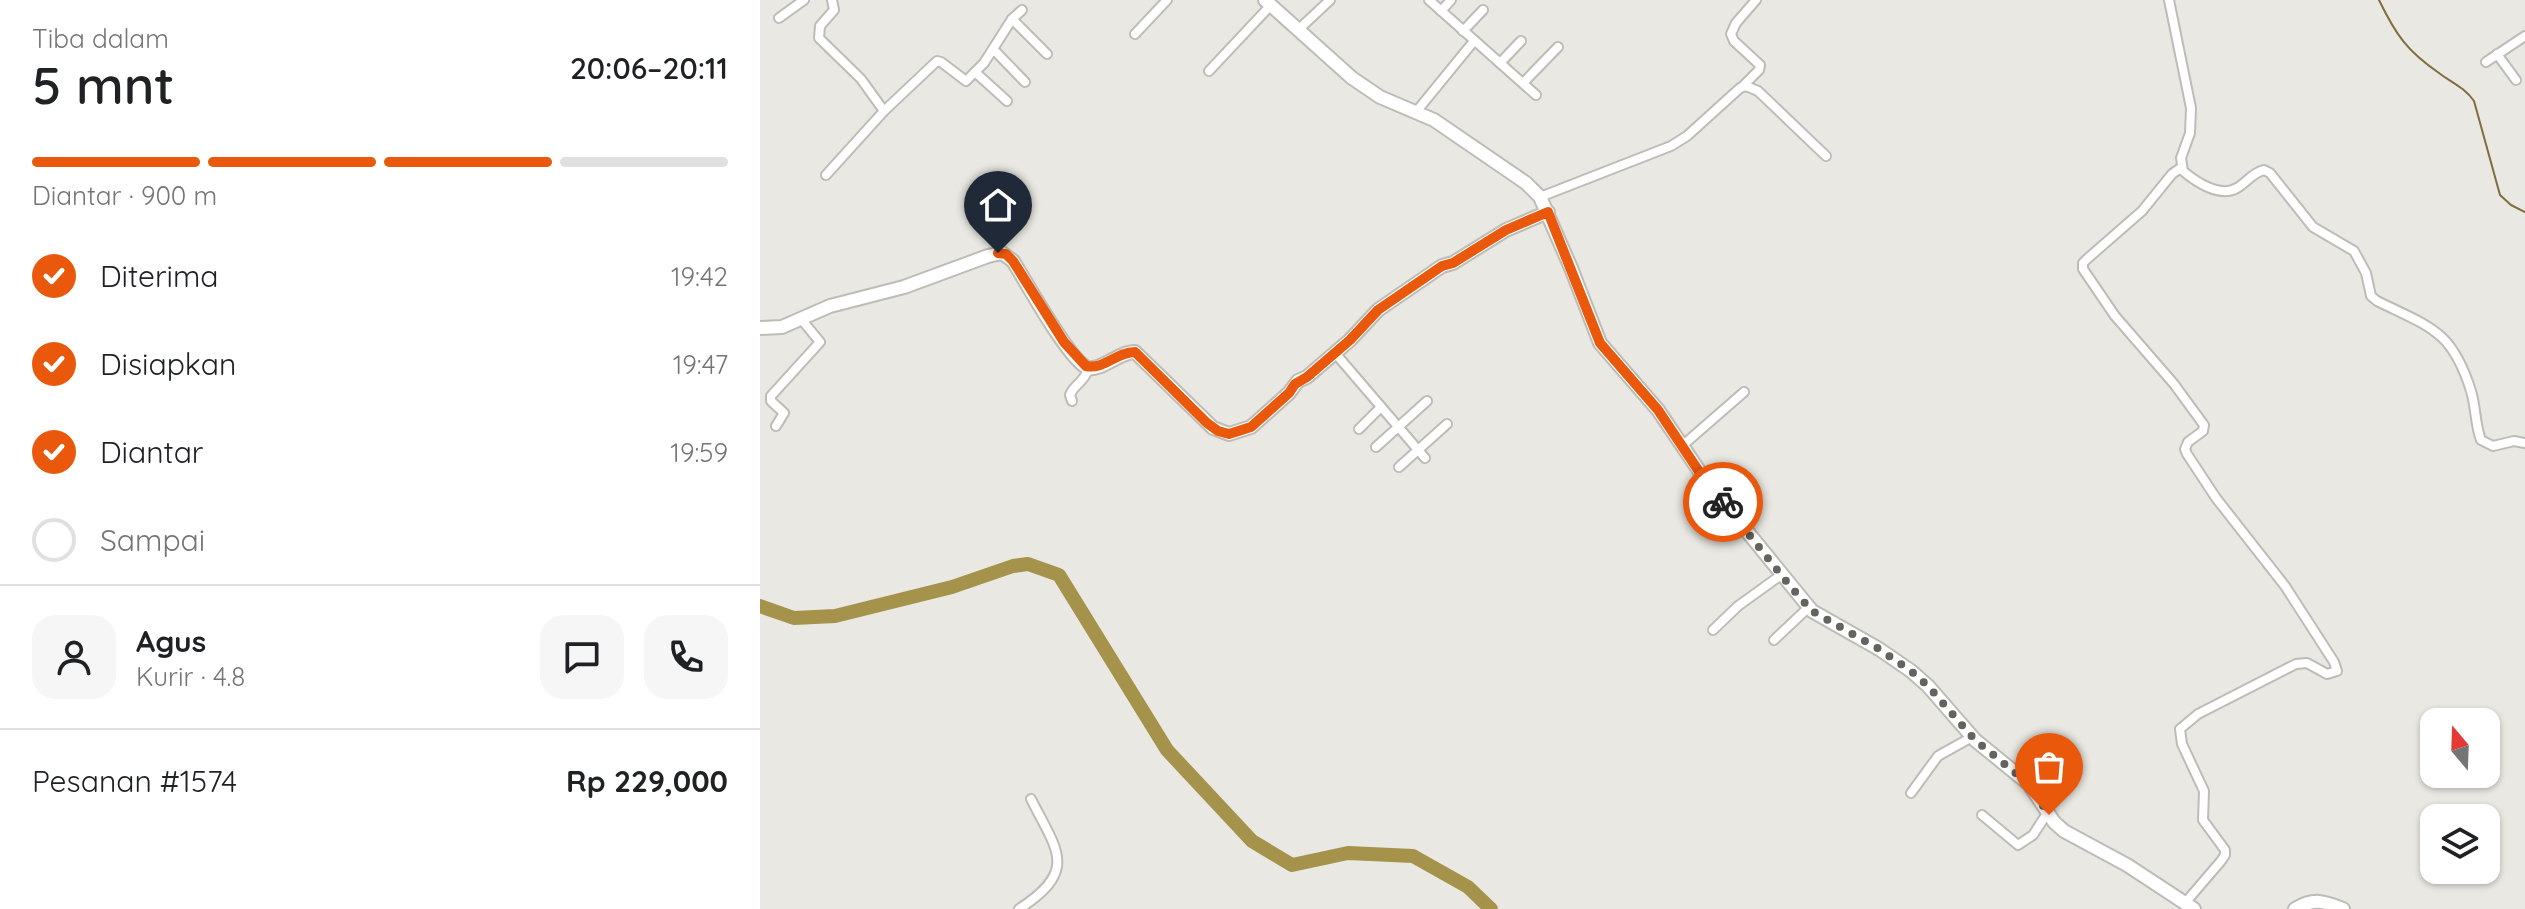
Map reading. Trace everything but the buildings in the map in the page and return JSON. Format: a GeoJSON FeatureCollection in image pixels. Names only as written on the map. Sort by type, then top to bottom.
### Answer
{"type":"FeatureCollection","features":[{"type":"Feature","properties":{"kind":"street"},"geometry":{"type":"LineString","coordinates":[[779,18],[804,0]]}},
{"type":"Feature","properties":{"kind":"street"},"geometry":{"type":"LineString","coordinates":[[832,0],[834,10],[820,26],[819,38],[861,79],[884,111]]}},
{"type":"Feature","properties":{"kind":"street"},"geometry":{"type":"LineString","coordinates":[[1135,34],[1167,0]]}},
{"type":"Feature","properties":{"kind":"street"},"geometry":{"type":"LineString","coordinates":[[1298,30],[1330,0]]}},
{"type":"Feature","properties":{"kind":"street"},"geometry":{"type":"LineString","coordinates":[[1429,0],[1536,95]]}},
{"type":"Feature","properties":{"kind":"street"},"geometry":{"type":"LineString","coordinates":[[1441,11],[1451,0]]}},
{"type":"Feature","properties":{"kind":"street"},"geometry":{"type":"LineString","coordinates":[[1540,197],[1677,143],[1743,86],[1760,65],[1734,41],[1731,34],[1736,23],[1756,0]]}},
{"type":"Feature","properties":{"kind":"street"},"geometry":{"type":"LineString","coordinates":[[2169,0],[2191,108],[2190,133],[2181,158],[2182,167],[2189,176],[2218,191],[2236,189],[2257,172],[2264,170],[2270,173],[2313,227],[2354,251],[2366,273],[2371,296],[2428,325],[2447,341],[2471,390],[2481,440],[2493,446],[2514,441],[2525,443]]}},
{"type":"Feature","properties":{"kind":"street"},"geometry":{"type":"LineString","coordinates":[[1209,71],[1270,2],[1352,78],[1380,97],[1434,120],[1517,177],[1540,197],[1548,212],[1600,343],[1658,410],[1706,481],[1809,607],[1828,622],[1911,671],[1972,737],[2022,776],[2064,831],[2127,865],[2183,905],[2221,861],[2225,850],[2203,820],[2204,791],[2182,744],[2180,729],[2198,714],[2296,664],[2307,663],[2327,674],[2337,671],[2285,586],[2216,498],[2187,454],[2185,449],[2188,442],[2204,428],[2201,421],[2174,384],[2115,316],[2083,269],[2083,263],[2142,211],[2172,174],[2182,167]]}},
{"type":"Feature","properties":{"kind":"street"},"geometry":{"type":"LineString","coordinates":[[826,175],[884,111],[937,61],[966,81],[1022,10]]}},
{"type":"Feature","properties":{"kind":"street"},"geometry":{"type":"LineString","coordinates":[[1463,31],[1483,10]]}},
{"type":"Feature","properties":{"kind":"street"},"geometry":{"type":"LineString","coordinates":[[1012,19],[1047,54]]}},
{"type":"Feature","properties":{"kind":"street"},"geometry":{"type":"LineString","coordinates":[[2486,62],[2525,36]]}},
{"type":"Feature","properties":{"kind":"street"},"geometry":{"type":"LineString","coordinates":[[1416,112],[1474,41]]}},
{"type":"Feature","properties":{"kind":"street"},"geometry":{"type":"LineString","coordinates":[[1500,63],[1521,41]]}},
{"type":"Feature","properties":{"kind":"street"},"geometry":{"type":"LineString","coordinates":[[1523,83],[1558,47]]}},
{"type":"Feature","properties":{"kind":"street"},"geometry":{"type":"LineString","coordinates":[[993,49],[1025,82]]}},
{"type":"Feature","properties":{"kind":"street"},"geometry":{"type":"LineString","coordinates":[[2497,54],[2516,80]]}},
{"type":"Feature","properties":{"kind":"street"},"geometry":{"type":"LineString","coordinates":[[975,72],[1007,101]]}},
{"type":"Feature","properties":{"kind":"street"},"geometry":{"type":"LineString","coordinates":[[1743,86],[1754,87],[1826,156]]}},
{"type":"Feature","properties":{"kind":"street"},"geometry":{"type":"LineString","coordinates":[[1089,368],[1098,367],[1126,352],[1135,352],[1218,431],[1229,434],[1251,427],[1295,384],[1335,353],[1378,310],[1438,268],[1453,263],[1506,230],[1548,212]]}},
{"type":"Feature","properties":{"kind":"street"},"geometry":{"type":"LineString","coordinates":[[760,328],[782,327],[830,306],[894,290],[1002,253],[1013,261],[1069,348],[1089,368]]}},
{"type":"Feature","properties":{"kind":"street"},"geometry":{"type":"LineString","coordinates":[[776,426],[784,413],[771,401],[771,396],[820,342],[801,319]]}},
{"type":"Feature","properties":{"kind":"street"},"geometry":{"type":"LineString","coordinates":[[1335,353],[1425,458]]}},
{"type":"Feature","properties":{"kind":"street"},"geometry":{"type":"LineString","coordinates":[[1072,401],[1071,391],[1083,381],[1089,368]]}},
{"type":"Feature","properties":{"kind":"street"},"geometry":{"type":"LineString","coordinates":[[1682,446],[1744,392]]}},
{"type":"Feature","properties":{"kind":"street"},"geometry":{"type":"LineString","coordinates":[[1376,447],[1427,401]]}},
{"type":"Feature","properties":{"kind":"street"},"geometry":{"type":"LineString","coordinates":[[1359,429],[1381,407]]}},
{"type":"Feature","properties":{"kind":"street"},"geometry":{"type":"LineString","coordinates":[[1399,467],[1447,424]]}},
{"type":"Feature","properties":{"kind":"street"},"geometry":{"type":"LineString","coordinates":[[1713,630],[1738,606],[1781,575]]}},
{"type":"Feature","properties":{"kind":"street"},"geometry":{"type":"LineString","coordinates":[[1774,640],[1809,607]]}},
{"type":"Feature","properties":{"kind":"street"},"geometry":{"type":"LineString","coordinates":[[1911,793],[1938,756],[1972,737]]}},
{"type":"Feature","properties":{"kind":"street"},"geometry":{"type":"LineString","coordinates":[[1019,909],[1042,893],[1059,864],[1056,849],[1031,799]]}},
{"type":"Feature","properties":{"kind":"street"},"geometry":{"type":"LineString","coordinates":[[1982,815],[2018,845],[2033,835],[2048,812]]}},
{"type":"Feature","properties":{"kind":"street"},"geometry":{"type":"LineString","coordinates":[[2295,909],[2313,900],[2343,909]]}},
{"type":"Feature","properties":{"kind":"waterway"},"geometry":{"type":"LineString","coordinates":[[2379,0],[2397,33],[2410,49],[2474,101],[2500,195],[2525,212]]}},
{"type":"Feature","properties":{"kind":"waterway"},"geometry":{"type":"LineString","coordinates":[[760,606],[794,618],[835,616],[952,587],[1013,566],[1028,564],[1059,575],[1167,750],[1252,841],[1292,865],[1348,853],[1413,856],[1468,887],[1491,909]]}},
{"type":"Feature","properties":{"kind":"way so far"},"geometry":{"type":"LineString","coordinates":[[1723,502],[1812,611],[1911,671],[1975,740],[2022,776],[2049,815]]}},
{"type":"Feature","properties":{"kind":"route"},"geometry":{"type":"LineString","coordinates":[[998,253],[1006,254],[1013,261],[1064,342],[1086,366],[1098,367],[1126,352],[1135,352],[1207,423],[1229,434],[1251,427],[1295,384],[1341,348],[1378,310],[1438,268],[1453,263],[1506,230],[1548,212],[1600,343],[1649,398],[1723,502]]}}]}
